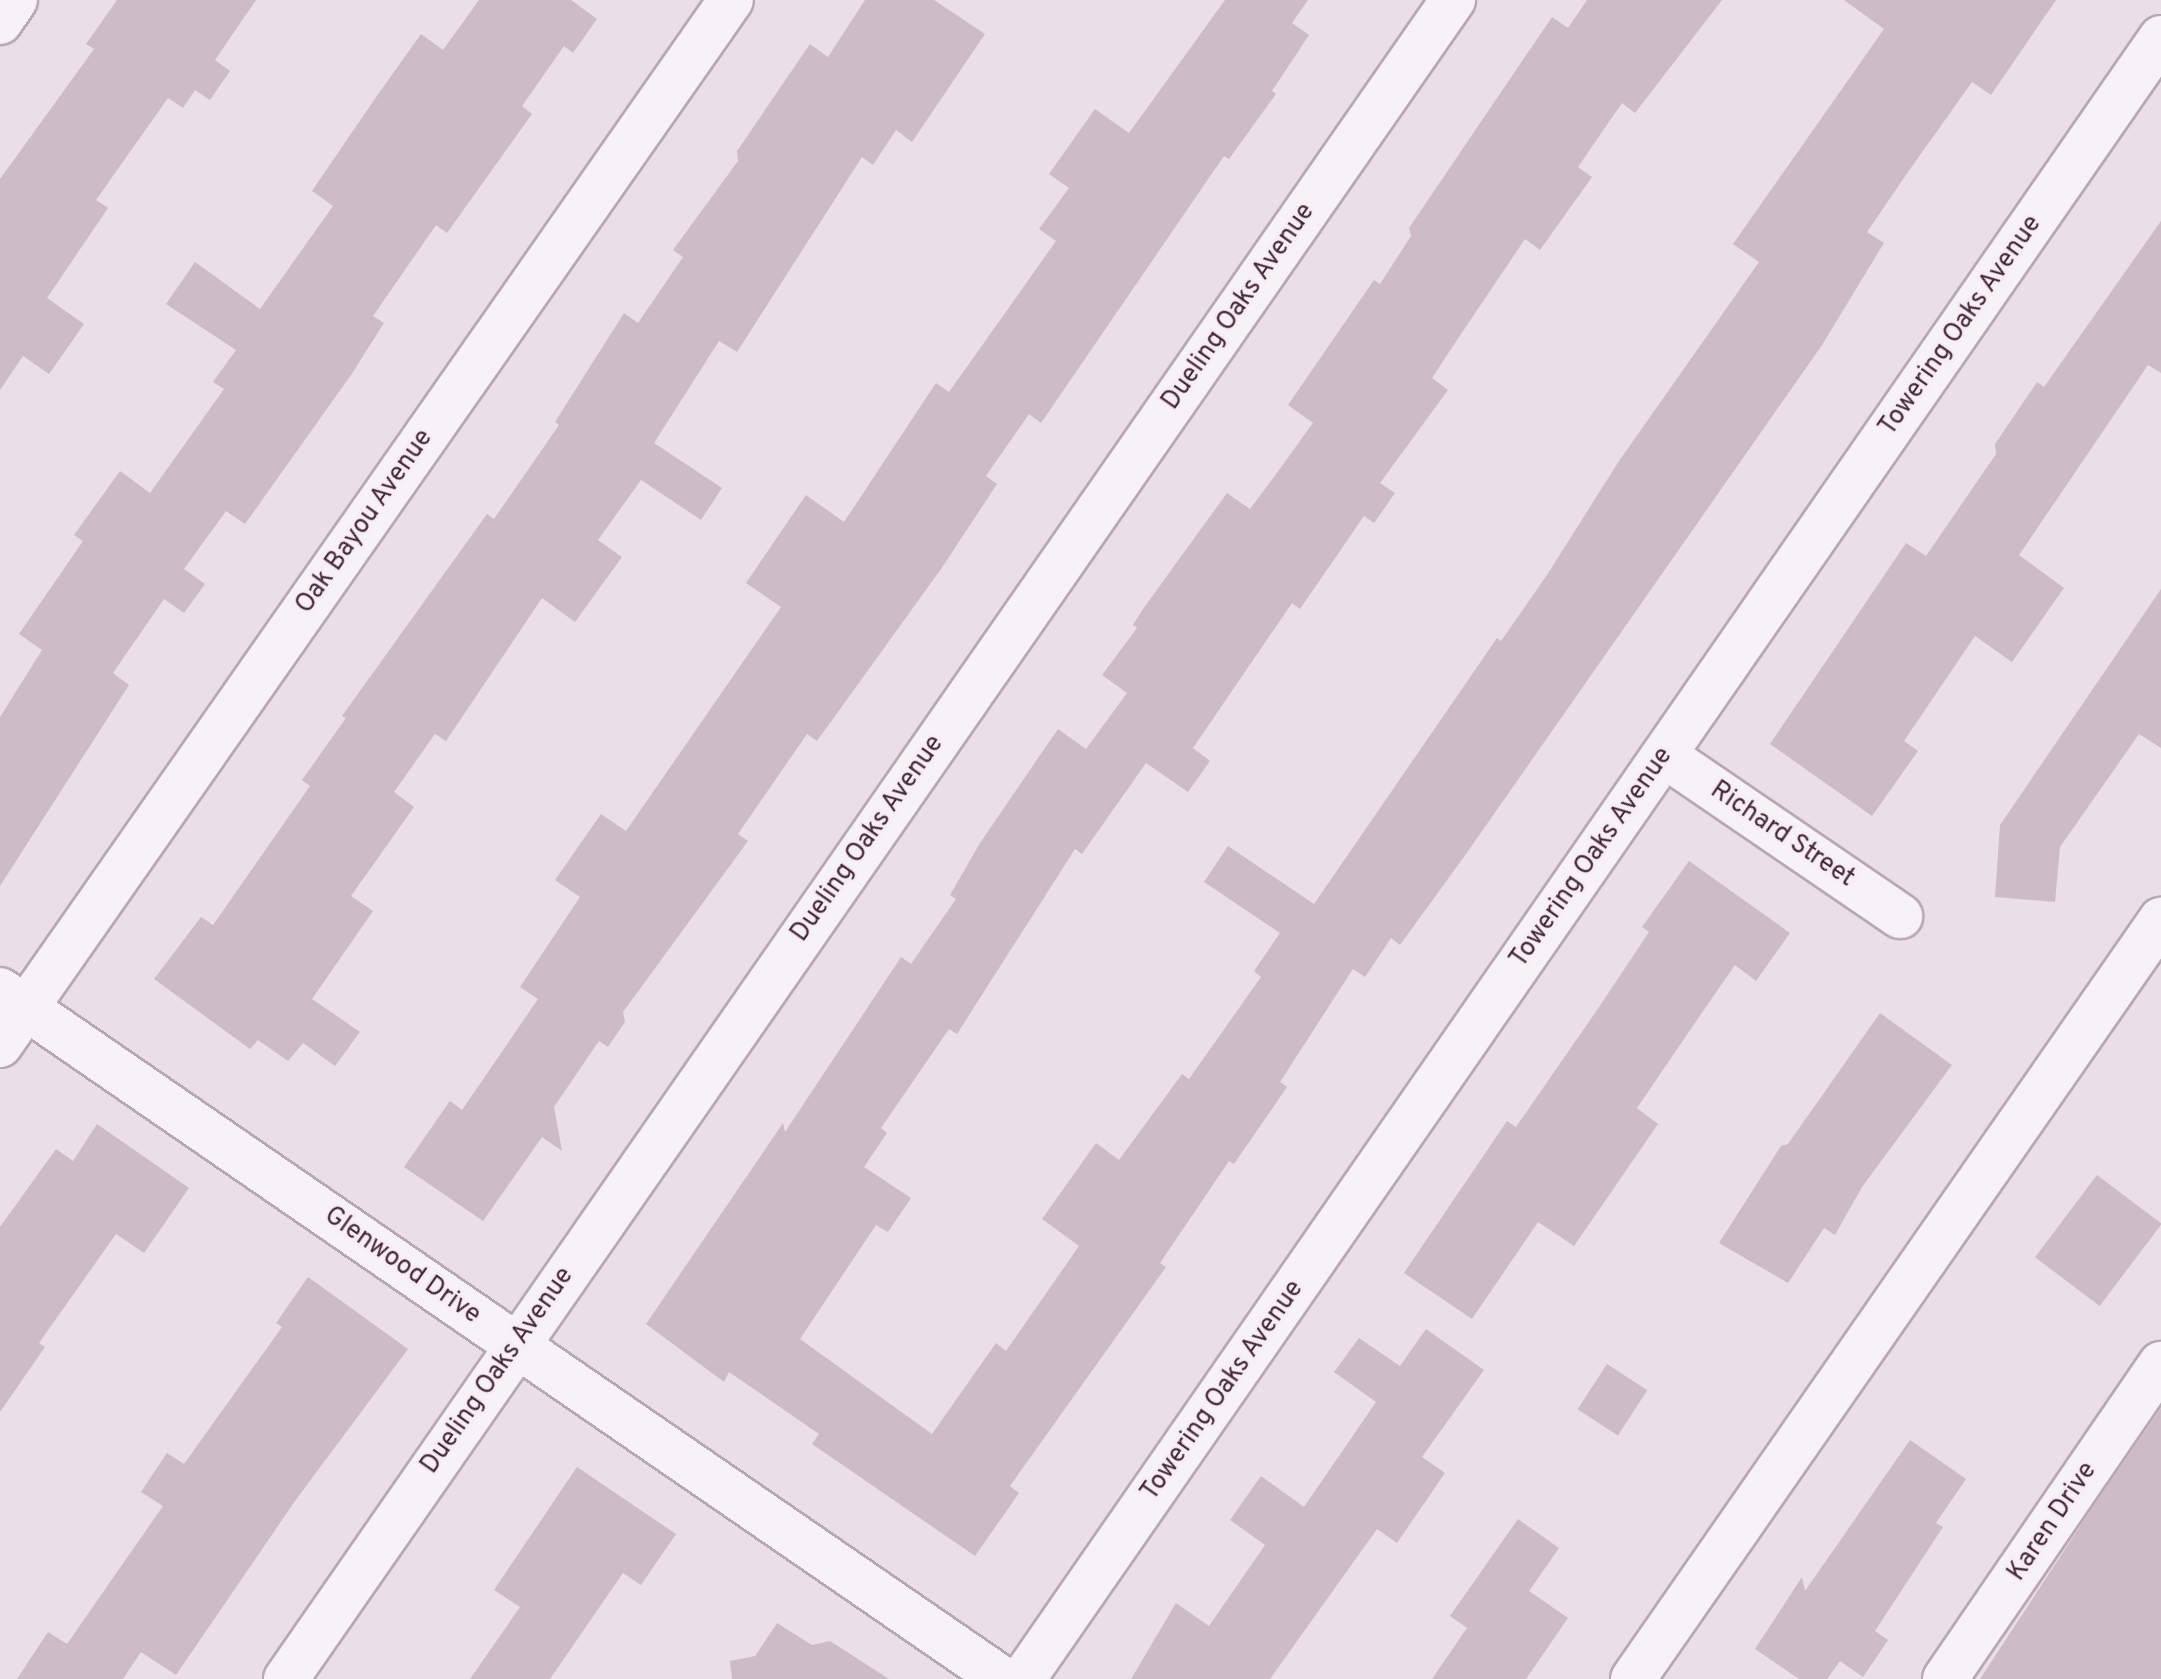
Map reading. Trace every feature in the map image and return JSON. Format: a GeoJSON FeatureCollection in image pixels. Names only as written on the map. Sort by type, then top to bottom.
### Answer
{"type":"FeatureCollection","features":[{"type":"Feature","properties":{"kind":"street"},"geometry":{"type":"LineString","coordinates":[[0,22],[15,0]]}},
{"type":"Feature","properties":{"kind":"street","name":"Oak Bayou Avenue"},"geometry":{"type":"LineString","coordinates":[[0,1045],[13,999],[731,0]]}},
{"type":"Feature","properties":{"kind":"street","name":"Dueling Oaks Avenue"},"geometry":{"type":"LineString","coordinates":[[286,1679],[1453,0]]}},
{"type":"Feature","properties":{"kind":"street","name":"Towering Oaks Avenue"},"geometry":{"type":"LineString","coordinates":[[1023,1679],[2161,38]]}},
{"type":"Feature","properties":{"kind":"street","name":"Richard Street"},"geometry":{"type":"LineString","coordinates":[[1664,755],[1900,916]]}},
{"type":"Feature","properties":{"kind":"street"},"geometry":{"type":"LineString","coordinates":[[1633,1679],[2161,920]]}},
{"type":"Feature","properties":{"kind":"street","name":"Glenwood Drive"},"geometry":{"type":"LineString","coordinates":[[13,999],[1002,1679]]}},
{"type":"Feature","properties":{"kind":"street","name":"Karen Drive"},"geometry":{"type":"LineString","coordinates":[[1945,1679],[2161,1364]]}},
{"type":"Feature","properties":{"kind":"building"},"geometry":{"type":"Polygon","coordinates":[[[117,0],[256,0],[215,60],[230,71],[210,100],[195,90],[183,108],[168,98],[96,200],[108,208],[47,298],[84,324],[49,374],[23,356],[0,390],[0,179],[94,49],[86,44],[117,0]]]}},
{"type":"Feature","properties":{"kind":"building"},"geometry":{"type":"Polygon","coordinates":[[[479,0],[571,0],[597,19],[573,53],[564,46],[522,106],[532,114],[447,233],[436,225],[373,316],[384,323],[351,375],[245,524],[226,511],[184,569],[205,584],[184,613],[164,599],[113,673],[129,685],[0,886],[0,717],[42,650],[19,634],[83,541],[74,535],[120,471],[150,493],[224,389],[213,382],[236,350],[166,304],[195,262],[260,309],[333,206],[312,191],[374,100],[421,34],[443,50],[479,0]]]}},
{"type":"Feature","properties":{"kind":"building"},"geometry":{"type":"Polygon","coordinates":[[[865,0],[934,0],[985,34],[912,142],[896,130],[873,165],[862,157],[737,352],[719,341],[654,443],[722,488],[701,520],[641,480],[598,540],[622,557],[575,622],[542,598],[446,741],[435,734],[394,792],[414,807],[351,896],[373,911],[312,999],[360,1032],[335,1066],[303,1043],[288,1061],[258,1040],[250,1049],[154,979],[201,917],[213,925],[310,786],[302,780],[346,718],[342,716],[487,514],[494,519],[559,425],[555,422],[624,313],[638,323],[683,257],[673,250],[738,161],[737,151],[810,44],[828,57],[865,0]]]}},
{"type":"Feature","properties":{"kind":"building"},"geometry":{"type":"Polygon","coordinates":[[[1225,0],[1308,0],[1292,23],[1309,35],[1272,91],[1276,94],[1229,159],[1224,156],[1041,423],[1029,414],[986,476],[997,484],[941,569],[817,741],[807,734],[738,834],[748,841],[623,1012],[625,1022],[608,1047],[599,1041],[554,1107],[562,1151],[542,1137],[483,1221],[404,1167],[450,1101],[462,1110],[538,999],[520,987],[580,897],[555,880],[601,814],[626,831],[781,607],[746,583],[806,495],[844,522],[936,383],[949,392],[1056,241],[1039,229],[1069,188],[1049,174],[1095,109],[1129,133],[1225,0]]]}},
{"type":"Feature","properties":{"kind":"building"},"geometry":{"type":"Polygon","coordinates":[[[1587,0],[1722,0],[1635,113],[1622,103],[1578,167],[1592,177],[1540,250],[1525,239],[1432,378],[1448,390],[1380,483],[1395,493],[1374,523],[1364,516],[1300,609],[1292,603],[1193,748],[1210,761],[1188,792],[1146,763],[1082,854],[1075,849],[957,1034],[949,1029],[881,1128],[887,1133],[864,1167],[911,1198],[888,1232],[876,1225],[800,1339],[932,1434],[996,1343],[1006,1351],[1079,1246],[1042,1219],[1096,1143],[1119,1160],[1182,1074],[1189,1079],[1261,977],[1254,971],[1280,933],[1204,882],[1228,846],[1314,904],[1497,638],[1501,641],[1547,575],[1619,461],[1759,262],[1733,244],[1884,29],[1844,0],[2056,0],[1991,95],[1972,82],[1908,172],[1867,232],[1884,243],[1822,345],[1400,945],[1391,938],[1365,977],[1353,969],[1280,1082],[1287,1087],[1234,1164],[1229,1161],[1160,1263],[1166,1267],[1010,1486],[1019,1493],[975,1556],[812,1444],[819,1434],[729,1372],[724,1382],[646,1324],[783,1123],[785,1132],[901,957],[911,964],[956,899],[950,895],[980,843],[1058,729],[1086,749],[1127,693],[1102,675],[1137,628],[1133,625],[1143,609],[1227,493],[1250,509],[1271,481],[1313,423],[1288,405],[1374,280],[1380,284],[1411,236],[1409,228],[1552,17],[1568,28],[1587,0]]]}},
{"type":"Feature","properties":{"kind":"building"},"geometry":{"type":"Polygon","coordinates":[[[2161,221],[2161,373],[2148,365],[2019,555],[2064,588],[2012,662],[1975,636],[1904,741],[1918,751],[1872,816],[1770,744],[1906,543],[1926,556],[1996,454],[1995,444],[2037,382],[2044,387],[2161,221]]]}},
{"type":"Feature","properties":{"kind":"building"},"geometry":{"type":"Polygon","coordinates":[[[2161,589],[2161,748],[2139,734],[2060,847],[2055,902],[1995,897],[2000,825],[2161,589]]]}},
{"type":"Feature","properties":{"kind":"building"},"geometry":{"type":"Polygon","coordinates":[[[1689,861],[1790,933],[1756,981],[1735,965],[1701,1014],[1637,1108],[1658,1124],[1574,1246],[1538,1222],[1472,1319],[1404,1273],[1507,1121],[1516,1127],[1597,1010],[1649,932],[1642,927],[1689,861]]]}},
{"type":"Feature","properties":{"kind":"building"},"geometry":{"type":"Polygon","coordinates":[[[1880,1013],[1952,1065],[1862,1187],[1835,1235],[1824,1228],[1788,1283],[1719,1243],[1781,1146],[1788,1144],[1880,1013]]]}},
{"type":"Feature","properties":{"kind":"building"},"geometry":{"type":"Polygon","coordinates":[[[97,1124],[189,1188],[144,1253],[116,1234],[39,1343],[45,1347],[0,1412],[0,1227],[56,1149],[73,1161],[97,1124]]]}},
{"type":"Feature","properties":{"kind":"building"},"geometry":{"type":"Polygon","coordinates":[[[2097,1175],[2161,1223],[2100,1306],[2035,1257],[2097,1175]]]}},
{"type":"Feature","properties":{"kind":"building"},"geometry":{"type":"Polygon","coordinates":[[[308,1277],[408,1349],[295,1501],[176,1675],[141,1652],[123,1679],[17,1679],[48,1632],[67,1644],[163,1506],[141,1492],[167,1453],[184,1464],[282,1327],[276,1323],[308,1277]]]}},
{"type":"Feature","properties":{"kind":"building"},"geometry":{"type":"Polygon","coordinates":[[[1426,1329],[1484,1370],[1422,1457],[1445,1473],[1397,1543],[1377,1529],[1270,1679],[1131,1679],[1176,1603],[1209,1626],[1265,1545],[1230,1520],[1261,1476],[1304,1507],[1376,1402],[1334,1372],[1359,1338],[1400,1366],[1426,1329]]]}},
{"type":"Feature","properties":{"kind":"building"},"geometry":{"type":"Polygon","coordinates":[[[1607,1364],[1647,1390],[1618,1435],[1578,1409],[1607,1364]]]}},
{"type":"Feature","properties":{"kind":"building"},"geometry":{"type":"Polygon","coordinates":[[[2161,1408],[2161,1679],[1980,1679],[2092,1508],[2161,1408]]]}},
{"type":"Feature","properties":{"kind":"building"},"geometry":{"type":"Polygon","coordinates":[[[1910,1440],[1966,1479],[1936,1523],[1943,1527],[1875,1631],[1888,1640],[1863,1677],[1840,1661],[1827,1679],[1799,1679],[1755,1649],[1802,1577],[1805,1591],[1910,1440]]]}},
{"type":"Feature","properties":{"kind":"building"},"geometry":{"type":"Polygon","coordinates":[[[577,1467],[676,1534],[641,1585],[623,1573],[550,1679],[470,1679],[520,1607],[494,1590],[577,1467]]]}},
{"type":"Feature","properties":{"kind":"building"},"geometry":{"type":"Polygon","coordinates":[[[1518,1519],[1559,1548],[1529,1591],[1568,1618],[1526,1679],[1432,1679],[1467,1628],[1450,1616],[1518,1519]]]}},
{"type":"Feature","properties":{"kind":"building"},"geometry":{"type":"Polygon","coordinates":[[[777,1623],[812,1645],[830,1641],[889,1679],[732,1679],[730,1661],[755,1656],[777,1623]]]}}]}
